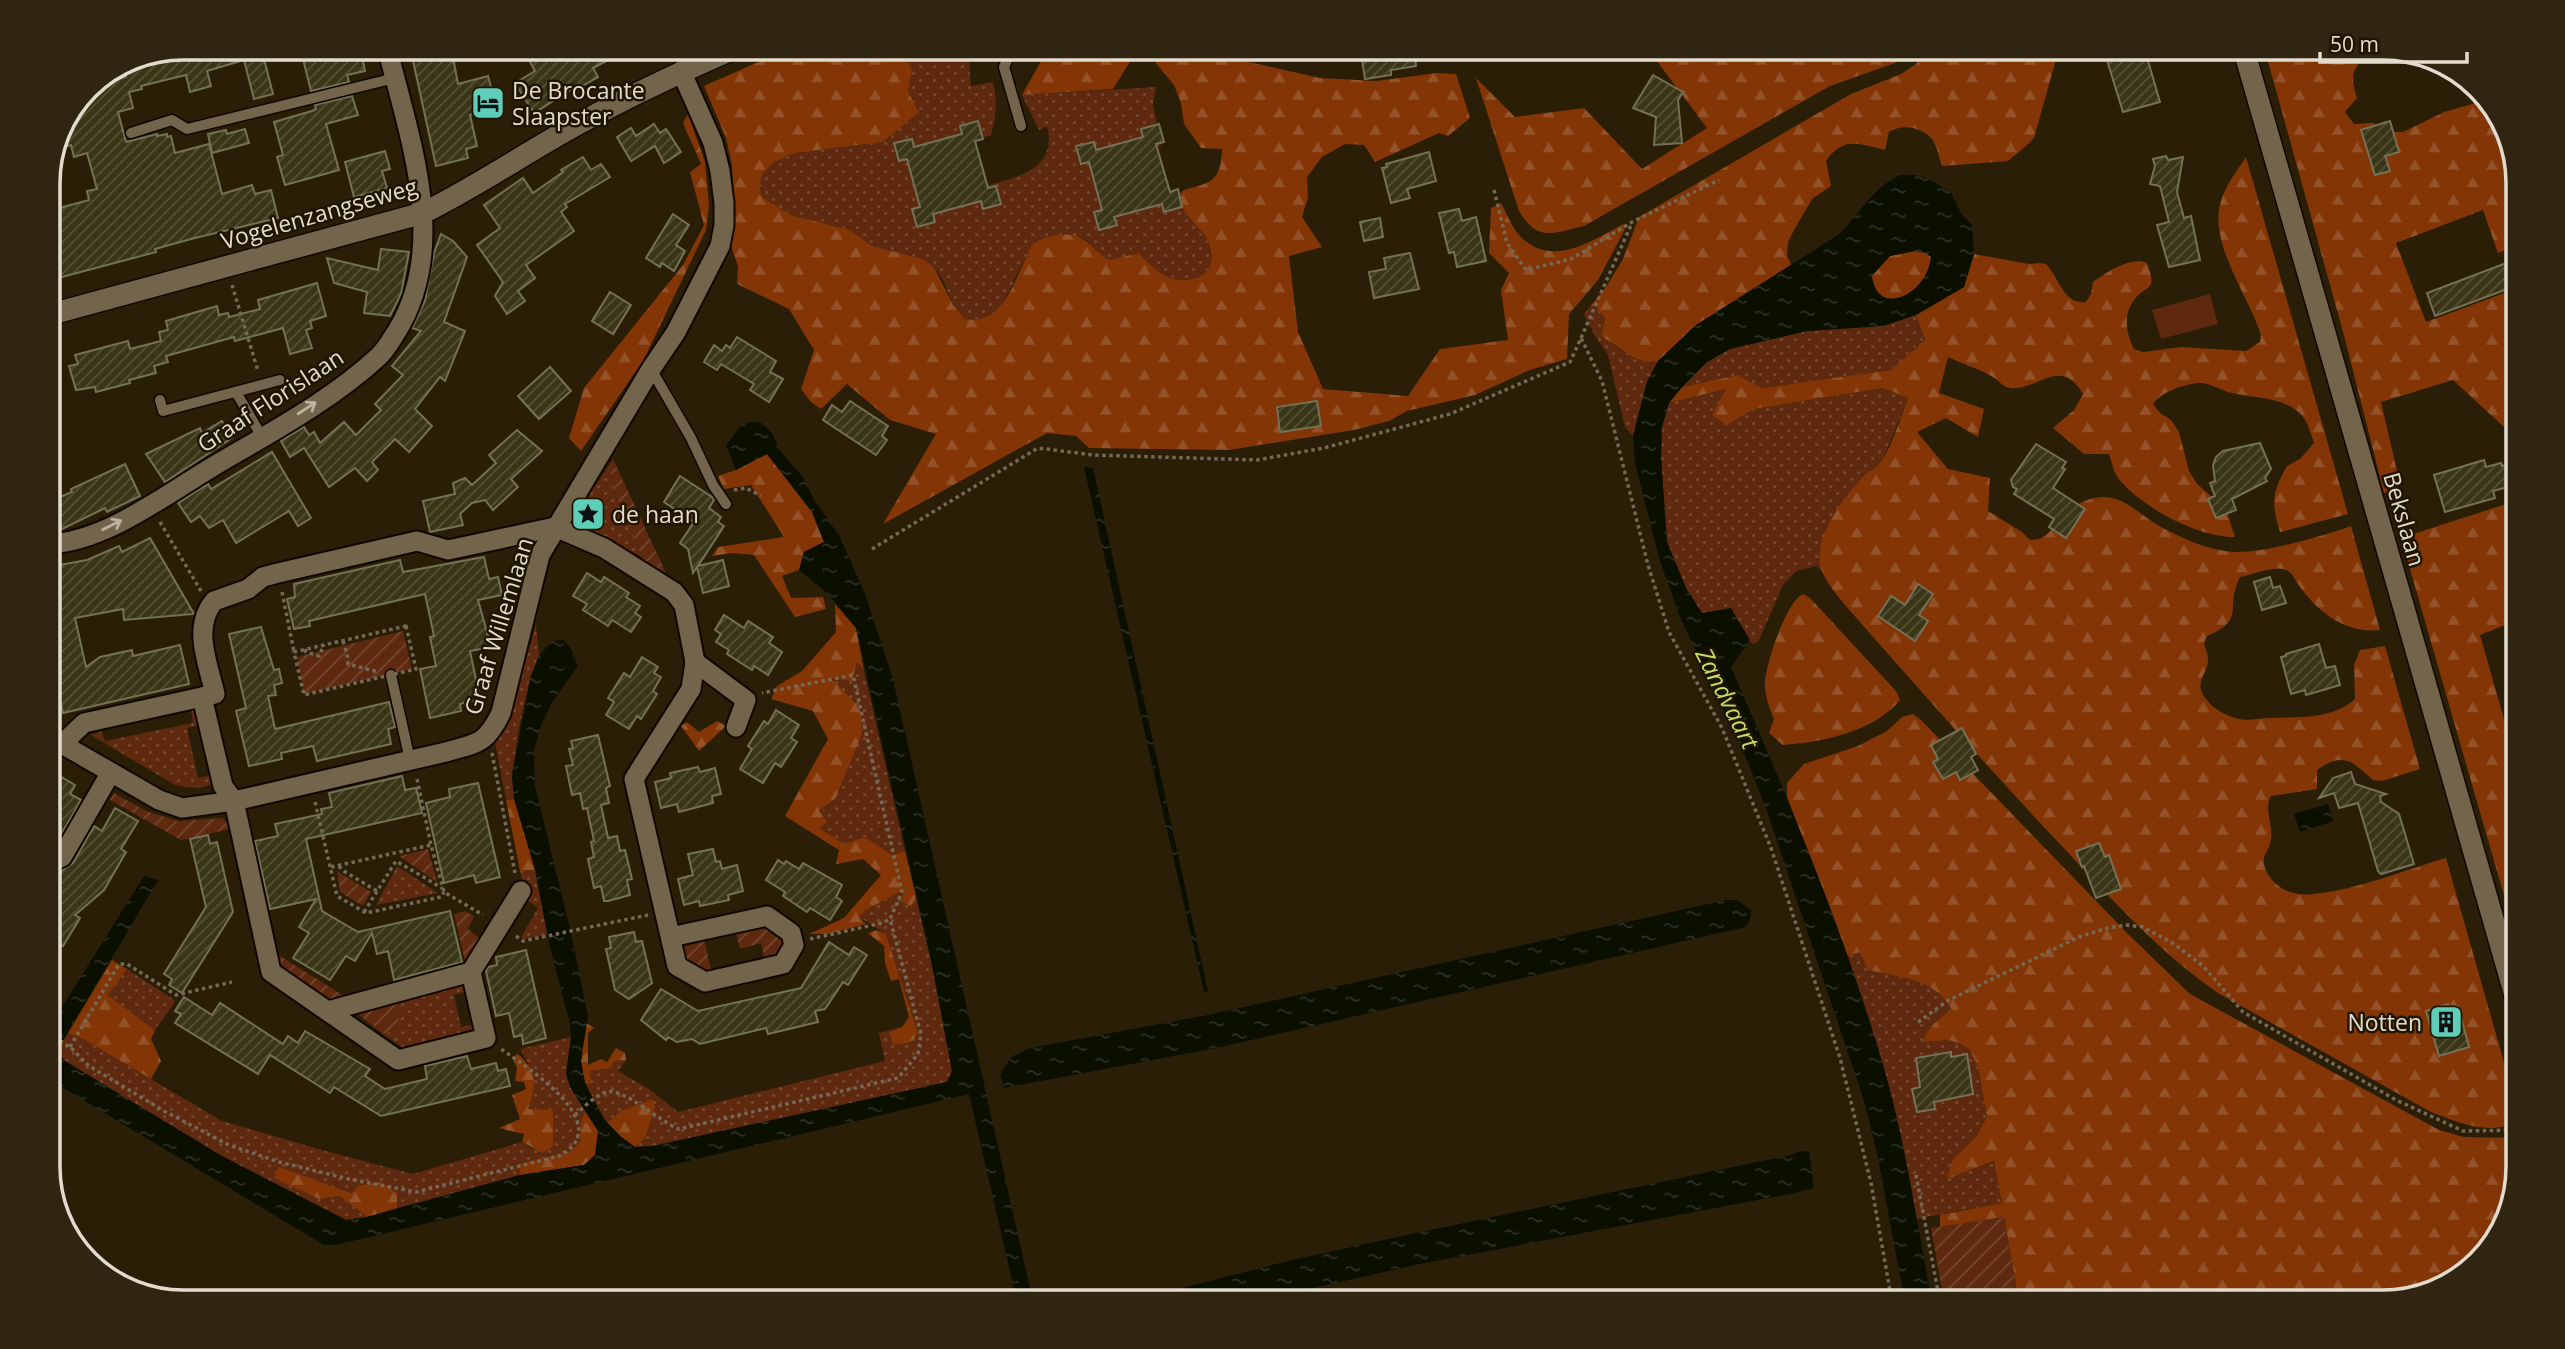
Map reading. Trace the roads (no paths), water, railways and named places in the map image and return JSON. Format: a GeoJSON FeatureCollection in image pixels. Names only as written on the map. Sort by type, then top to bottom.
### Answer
{"type":"FeatureCollection","features":[{"type":"Feature","properties":{"kind":"main road","name":"Vogelenzangseweg"},"geometry":{"type":"LineString","coordinates":[[60,312],[423,213],[581,122],[707,60]]}},
{"type":"Feature","properties":{"kind":"main road","name":"Bekslaan"},"geometry":{"type":"LineString","coordinates":[[2247,60],[2506,963]]}},
{"type":"Feature","properties":{"kind":"street","name":"Graaf Florislaan"},"geometry":{"type":"LineString","coordinates":[[60,542],[80,540],[150,505],[262,438],[350,380],[380,355],[413,301],[422,253],[423,213],[418,175],[390,60]]}},
{"type":"Feature","properties":{"kind":"street","name":"Graaf Willemlaan"},"geometry":{"type":"LineString","coordinates":[[60,743],[110,774],[159,800],[182,808],[234,801],[481,743],[494,729],[501,713],[540,555],[676,332],[720,246],[724,203],[720,171],[713,143],[681,71]]}},
{"type":"Feature","properties":{"kind":"street"},"geometry":{"type":"LineString","coordinates":[[60,737],[85,723],[215,694],[201,632],[202,621],[210,606],[220,598],[248,589],[263,577],[417,541],[447,550],[555,527],[604,548],[674,592],[684,605],[695,662],[691,689],[634,779],[677,966],[705,982],[783,964],[794,945],[791,933],[767,916],[671,937]]}},
{"type":"Feature","properties":{"kind":"street"},"geometry":{"type":"LineString","coordinates":[[695,662],[746,700],[736,727]]}},
{"type":"Feature","properties":{"kind":"street"},"geometry":{"type":"LineString","coordinates":[[202,697],[223,786],[234,801],[271,972],[398,1060],[486,1038],[471,972],[521,891]]}},
{"type":"Feature","properties":{"kind":"street"},"geometry":{"type":"LineString","coordinates":[[60,858],[110,774]]}},
{"type":"Feature","properties":{"kind":"street"},"geometry":{"type":"LineString","coordinates":[[328,1011],[471,972]]}},
{"type":"Feature","properties":{"kind":"lane"},"geometry":{"type":"LineString","coordinates":[[1008,60],[1004,67],[1021,126]]}},
{"type":"Feature","properties":{"kind":"lane"},"geometry":{"type":"LineString","coordinates":[[131,133],[172,120],[187,129],[395,78]]}},
{"type":"Feature","properties":{"kind":"lane"},"geometry":{"type":"LineString","coordinates":[[651,369],[724,502]]}},
{"type":"Feature","properties":{"kind":"lane"},"geometry":{"type":"LineString","coordinates":[[160,400],[163,411],[281,380]]}},
{"type":"Feature","properties":{"kind":"lane"},"geometry":{"type":"LineString","coordinates":[[236,392],[262,438]]}},
{"type":"Feature","properties":{"kind":"lane"},"geometry":{"type":"LineString","coordinates":[[388,676],[412,760]]}},
{"type":"Feature","properties":{"kind":"water","name":"Zandvaart"},"geometry":{"type":"Polygon","coordinates":[[[1900,175],[1916,175],[1931,180],[1951,193],[1961,213],[1972,225],[1974,254],[1964,287],[1916,315],[1883,326],[1807,331],[1730,349],[1707,362],[1669,403],[1662,427],[1661,457],[1667,542],[1686,588],[1702,613],[1731,608],[1750,640],[1731,667],[1814,865],[1868,1017],[1899,1126],[1930,1290],[1903,1290],[1865,1104],[1767,811],[1747,760],[1679,615],[1659,558],[1635,463],[1633,436],[1647,382],[1658,361],[1696,325],[1838,235],[1881,187],[1900,175]],[[1915,251],[1890,256],[1872,276],[1876,289],[1883,296],[1892,299],[1912,291],[1928,270],[1931,257],[1915,251]]]}},
{"type":"Feature","properties":{"kind":"water"},"geometry":{"type":"Polygon","coordinates":[[[760,422],[771,432],[780,451],[802,476],[815,501],[840,537],[865,594],[893,679],[1030,1290],[1014,1290],[969,1094],[336,1245],[324,1245],[60,1086],[60,1055],[65,1061],[222,1156],[346,1220],[367,1217],[520,1175],[584,1165],[595,1155],[598,1131],[570,1087],[566,1074],[570,1024],[550,947],[535,870],[514,799],[512,775],[530,679],[539,655],[553,641],[563,640],[570,647],[578,666],[552,702],[540,728],[534,751],[535,786],[588,1016],[581,1061],[585,1083],[603,1118],[635,1147],[653,1146],[947,1082],[952,1071],[932,965],[856,628],[827,593],[799,570],[804,552],[824,542],[812,512],[767,454],[736,470],[726,445],[743,423],[760,422]]]}},
{"type":"Feature","properties":{"kind":"water"},"geometry":{"type":"Polygon","coordinates":[[[1084,467],[1093,468],[1208,991],[1204,992],[1084,467]]]}},
{"type":"Feature","properties":{"kind":"water"},"geometry":{"type":"Polygon","coordinates":[[[2328,804],[2334,821],[2300,832],[2294,814],[2328,804]]]}},
{"type":"Feature","properties":{"kind":"water"},"geometry":{"type":"Polygon","coordinates":[[[144,876],[158,880],[60,1046],[60,1010],[144,876]]]}},
{"type":"Feature","properties":{"kind":"water"},"geometry":{"type":"Polygon","coordinates":[[[1726,900],[1737,900],[1751,910],[1746,927],[1216,1048],[1004,1088],[1000,1075],[1011,1057],[1030,1048],[1208,1015],[1726,900]]]}},
{"type":"Feature","properties":{"kind":"water"},"geometry":{"type":"Polygon","coordinates":[[[1800,1151],[1809,1152],[1814,1188],[1420,1264],[1304,1290],[1174,1290],[1292,1260],[1800,1151]]]}},
{"type":"Feature","properties":{"kind":"place","name":"De Brocante Slaapster"},"geometry":{"type":"Point","coordinates":[488,103]}},
{"type":"Feature","properties":{"kind":"place","name":"de haan"},"geometry":{"type":"Point","coordinates":[588,514]}},
{"type":"Feature","properties":{"kind":"place","name":"Notten"},"geometry":{"type":"Point","coordinates":[2446,1022]}}]}
